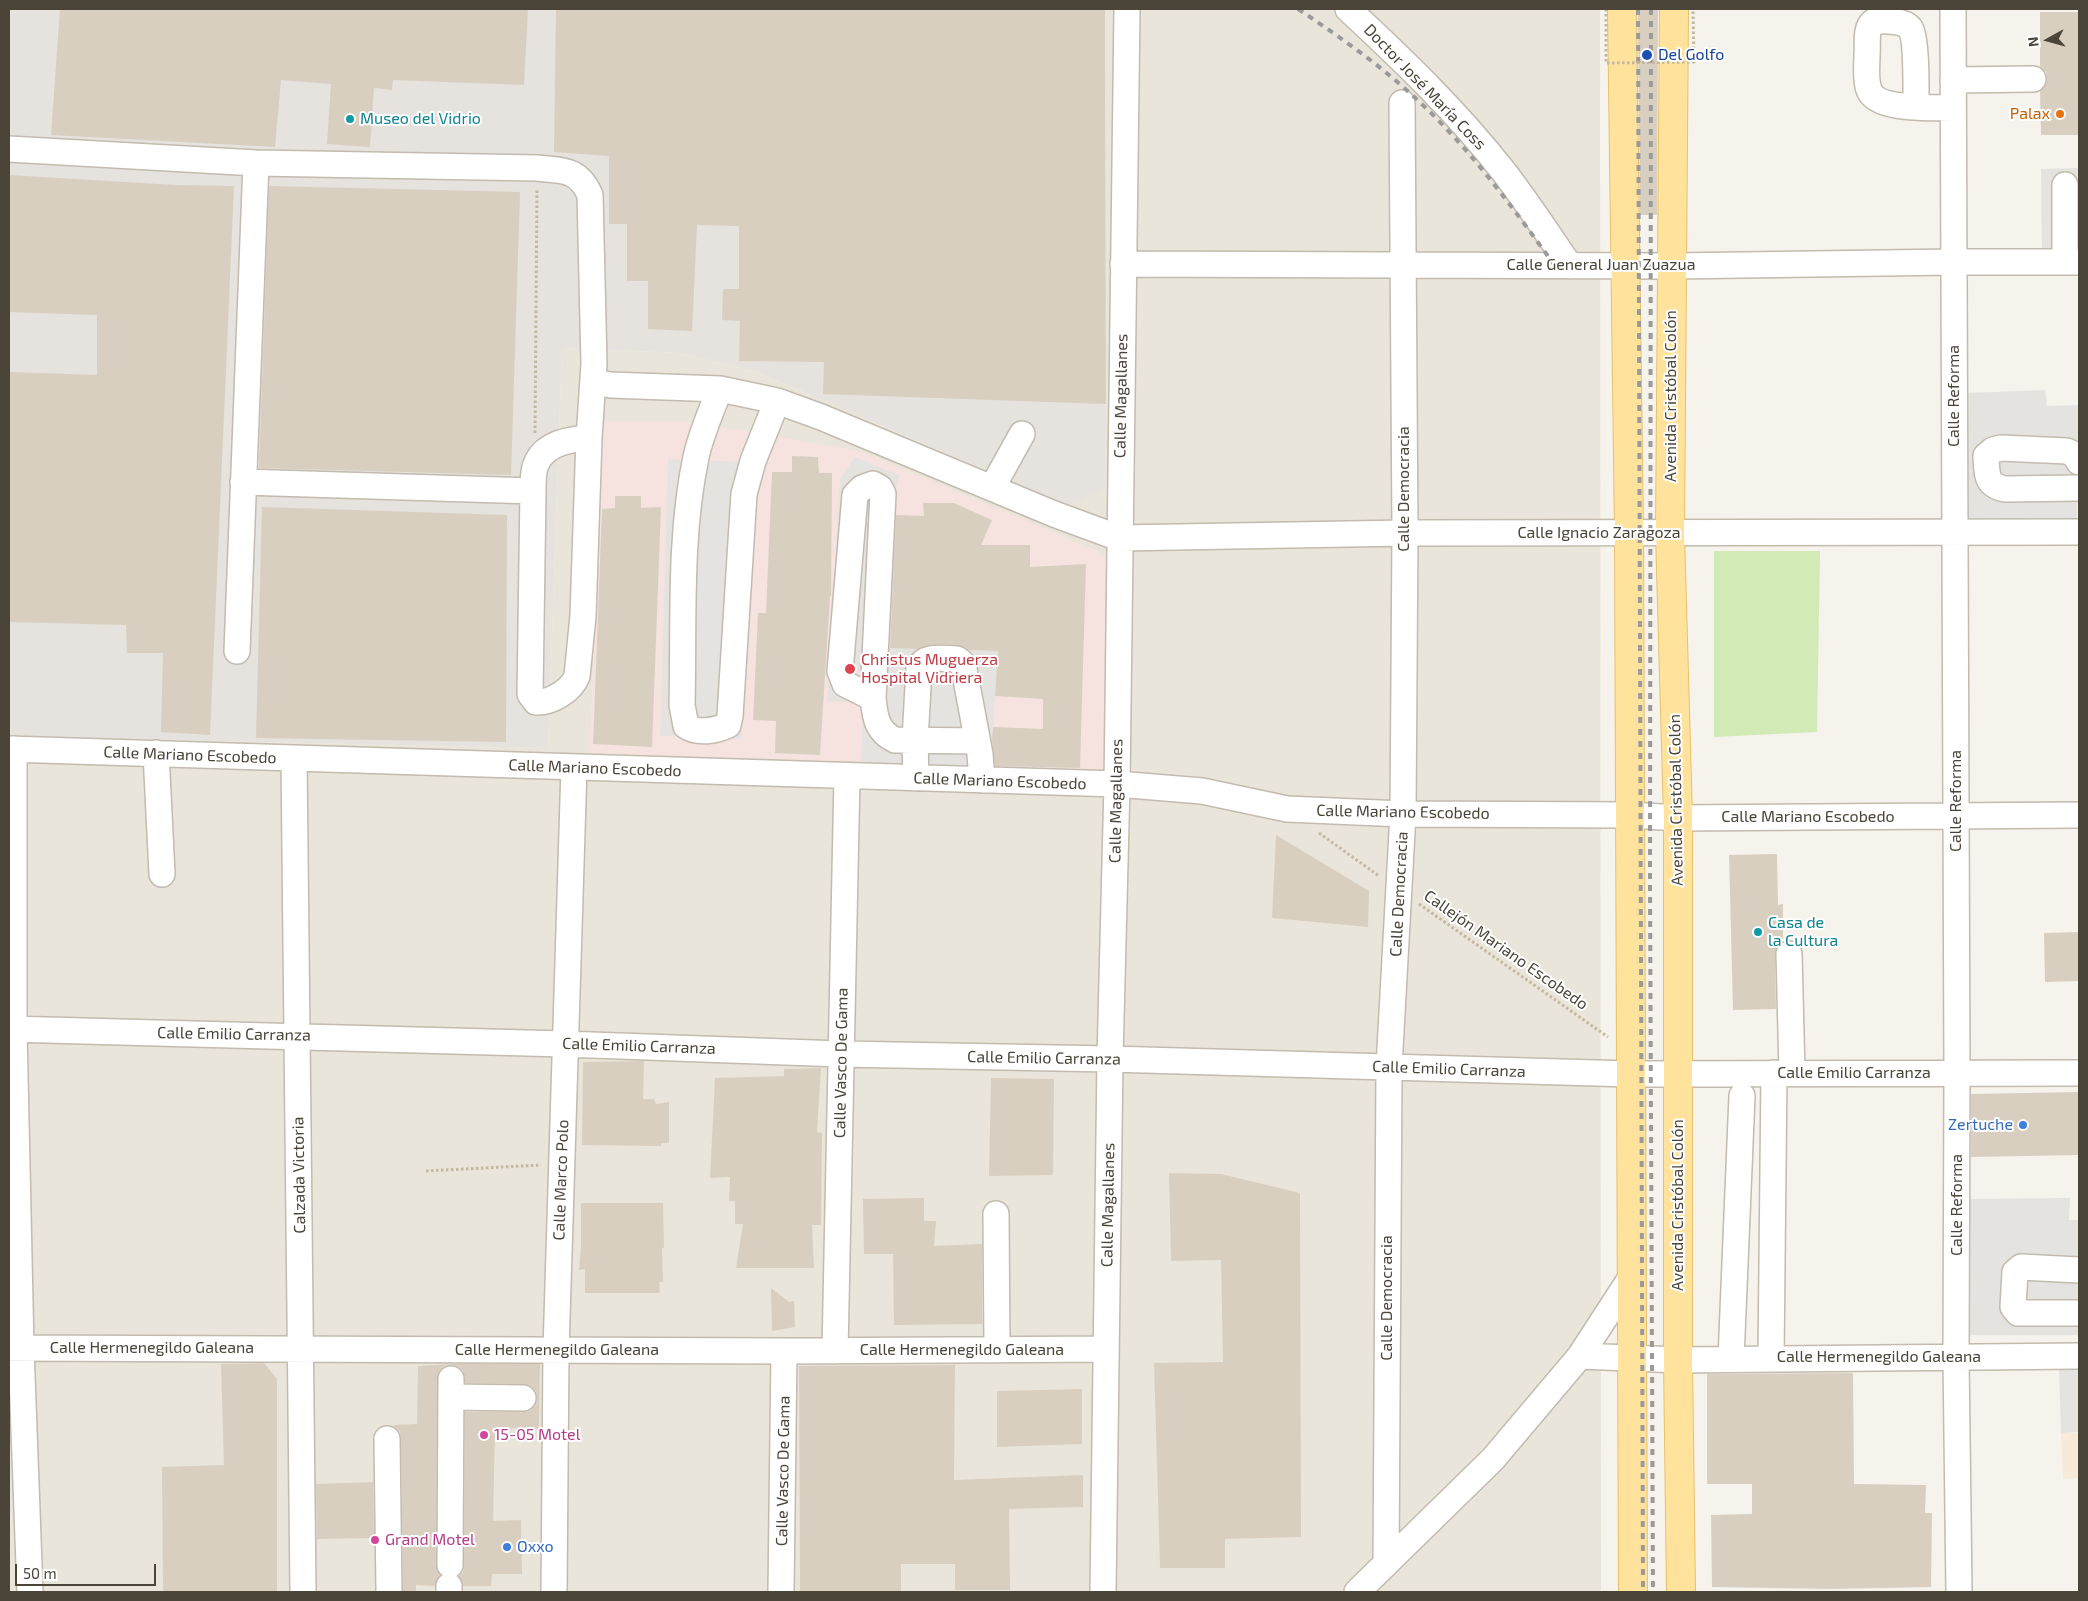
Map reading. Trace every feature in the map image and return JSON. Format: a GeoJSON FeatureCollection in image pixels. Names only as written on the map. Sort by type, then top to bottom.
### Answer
{"type":"FeatureCollection","features":[{"type":"Feature","properties":{"kind":"main road"},"geometry":{"type":"LineString","coordinates":[[1622,9],[1629,533],[1632,1276],[1630,1359],[1633,1592]]}},
{"type":"Feature","properties":{"kind":"main road","name":"Avenida Cristóbal Colón"},"geometry":{"type":"LineString","coordinates":[[1674,9],[1670,533],[1678,818],[1678,1360],[1681,1592]]}},
{"type":"Feature","properties":{"kind":"street","name":"Calle Magallanes"},"geometry":{"type":"LineString","coordinates":[[1103,1592],[1110,1059],[1117,784],[1127,9]]}},
{"type":"Feature","properties":{"kind":"street","name":"Doctor José María Coss"},"geometry":{"type":"LineString","coordinates":[[1348,9],[1454,113],[1504,172],[1570,266]]}},
{"type":"Feature","properties":{"kind":"street","name":"Calle Reforma"},"geometry":{"type":"LineString","coordinates":[[1953,9],[1958,1592]]}},
{"type":"Feature","properties":{"kind":"street"},"geometry":{"type":"LineString","coordinates":[[1916,96],[2033,78]]}},
{"type":"Feature","properties":{"kind":"street","name":"Calle Democracia"},"geometry":{"type":"LineString","coordinates":[[1386,1564],[1389,1067],[1403,814],[1402,103]]}},
{"type":"Feature","properties":{"kind":"street"},"geometry":{"type":"LineString","coordinates":[[9,149],[256,163],[537,168],[573,173],[585,184],[590,195],[594,382],[589,438],[584,616],[575,682],[566,691],[554,698],[539,702],[534,701],[530,694],[535,466],[543,454],[554,445],[569,439],[589,438]]}},
{"type":"Feature","properties":{"kind":"street"},"geometry":{"type":"LineString","coordinates":[[237,651],[256,163]]}},
{"type":"Feature","properties":{"kind":"street"},"geometry":{"type":"LineString","coordinates":[[2065,185],[2072,262]]}},
{"type":"Feature","properties":{"kind":"street","name":"Calle General Juan Zuazua"},"geometry":{"type":"LineString","coordinates":[[1123,264],[1672,266],[2072,262]]}},
{"type":"Feature","properties":{"kind":"street"},"geometry":{"type":"LineString","coordinates":[[594,382],[611,385],[720,389],[777,401],[821,417],[1119,538]]}},
{"type":"Feature","properties":{"kind":"street"},"geometry":{"type":"LineString","coordinates":[[720,389],[696,456],[686,517],[682,705],[686,726],[691,730],[701,731],[722,728],[728,725],[744,494],[753,461],[777,401]]}},
{"type":"Feature","properties":{"kind":"street"},"geometry":{"type":"LineString","coordinates":[[992,488],[1022,434]]}},
{"type":"Feature","properties":{"kind":"street"},"geometry":{"type":"LineString","coordinates":[[2079,462],[2075,455],[2067,451],[2001,448],[1993,450],[1986,456],[1988,479],[1995,486],[2005,489],[2079,488]]}},
{"type":"Feature","properties":{"kind":"street"},"geometry":{"type":"LineString","coordinates":[[243,482],[533,491]]}},
{"type":"Feature","properties":{"kind":"street"},"geometry":{"type":"LineString","coordinates":[[873,698],[845,684],[840,671],[856,495],[862,488],[873,484],[880,488],[883,494],[873,698],[880,730],[895,740],[977,741]]}},
{"type":"Feature","properties":{"kind":"street","name":"Calle Ignacio Zaragoza"},"geometry":{"type":"LineString","coordinates":[[1119,538],[1404,533],[2079,532]]}},
{"type":"Feature","properties":{"kind":"street"},"geometry":{"type":"LineString","coordinates":[[916,778],[914,741],[919,668],[928,659],[957,659],[964,669],[980,754],[982,780]]}},
{"type":"Feature","properties":{"kind":"street"},"geometry":{"type":"LineString","coordinates":[[11,749],[11,1029],[15,1348],[30,1592]]}},
{"type":"Feature","properties":{"kind":"street","name":"Calle Mariano Escobedo"},"geometry":{"type":"LineString","coordinates":[[11,749],[1117,784],[1202,791],[1286,809],[1403,814],[1630,815],[1678,818],[2079,815]]}},
{"type":"Feature","properties":{"kind":"street"},"geometry":{"type":"LineString","coordinates":[[156,753],[162,874]]}},
{"type":"Feature","properties":{"kind":"street","name":"Calzada Victoria"},"geometry":{"type":"LineString","coordinates":[[294,758],[304,1592]]}},
{"type":"Feature","properties":{"kind":"street","name":"Calle Marco Polo"},"geometry":{"type":"LineString","coordinates":[[554,1592],[556,1350],[574,767]]}},
{"type":"Feature","properties":{"kind":"street","name":"Calle Vasco De Gama"},"geometry":{"type":"LineString","coordinates":[[835,1350],[846,776]]}},
{"type":"Feature","properties":{"kind":"street"},"geometry":{"type":"LineString","coordinates":[[1771,1358],[1789,954]]}},
{"type":"Feature","properties":{"kind":"street","name":"Calle Emilio Carranza"},"geometry":{"type":"LineString","coordinates":[[11,1029],[564,1044],[841,1054],[1110,1059],[1631,1074],[2079,1073]]}},
{"type":"Feature","properties":{"kind":"street"},"geometry":{"type":"LineString","coordinates":[[1731,1359],[1742,1096]]}},
{"type":"Feature","properties":{"kind":"street"},"geometry":{"type":"LineString","coordinates":[[996,1214],[997,1349]]}},
{"type":"Feature","properties":{"kind":"street"},"geometry":{"type":"LineString","coordinates":[[2079,1270],[2021,1267],[2015,1272],[2013,1307],[2018,1313],[2079,1313]]}},
{"type":"Feature","properties":{"kind":"street"},"geometry":{"type":"LineString","coordinates":[[1357,1592],[1493,1459],[1580,1356],[1632,1276]]}},
{"type":"Feature","properties":{"kind":"street","name":"Calle Hermenegildo Galeana"},"geometry":{"type":"LineString","coordinates":[[15,1348],[784,1351],[1106,1349]]}},
{"type":"Feature","properties":{"kind":"street","name":"Calle Vasco De Gama"},"geometry":{"type":"LineString","coordinates":[[781,1592],[784,1351]]}},
{"type":"Feature","properties":{"kind":"street","name":"Calle Hermenegildo Galeana"},"geometry":{"type":"LineString","coordinates":[[1580,1356],[1678,1360],[2079,1356]]}},
{"type":"Feature","properties":{"kind":"street"},"geometry":{"type":"LineString","coordinates":[[450,1581],[451,1388],[523,1398]]}},
{"type":"Feature","properties":{"kind":"street"},"geometry":{"type":"LineString","coordinates":[[387,1440],[389,1592]]}},
{"type":"Feature","properties":{"kind":"path"},"geometry":{"type":"LineString","coordinates":[[1606,9],[1606,63],[1694,62],[1693,9]]}},
{"type":"Feature","properties":{"kind":"path"},"geometry":{"type":"LineString","coordinates":[[535,466],[537,168]]}},
{"type":"Feature","properties":{"kind":"path","name":"Callejón Mariano Escobedo"},"geometry":{"type":"LineString","coordinates":[[1319,832],[1399,891],[1606,1035],[1610,1040]]}},
{"type":"Feature","properties":{"kind":"path"},"geometry":{"type":"LineString","coordinates":[[426,1171],[562,1164]]}},
{"type":"Feature","properties":{"kind":"shaded area"},"geometry":{"type":"Polygon","coordinates":[[[9,9],[1105,9],[1105,489],[1068,506],[757,372],[680,353],[562,348],[548,748],[9,737],[9,9]]]}},
{"type":"Feature","properties":{"kind":"shaded area"},"geometry":{"type":"Polygon","coordinates":[[[1105,9],[1600,9],[1601,1592],[9,1592],[9,737],[548,748],[562,348],[680,353],[757,372],[1068,506],[1106,404],[1105,9]]]}},
{"type":"Feature","properties":{"kind":"shaded area"},"geometry":{"type":"Polygon","coordinates":[[[2079,168],[2079,253],[2042,253],[2041,169],[2079,168]]]}},
{"type":"Feature","properties":{"kind":"shaded area"},"geometry":{"type":"Polygon","coordinates":[[[2045,390],[2047,406],[2079,405],[2077,518],[1968,518],[1967,393],[2045,390]]]}},
{"type":"Feature","properties":{"kind":"shaded area","name":"Christus Muguerza Hospital Vidriera"},"geometry":{"type":"Polygon","coordinates":[[[603,421],[692,422],[863,452],[1098,551],[1106,558],[1110,574],[1104,775],[589,764],[603,421]]]}},
{"type":"Feature","properties":{"kind":"shaded area"},"geometry":{"type":"Polygon","coordinates":[[[855,457],[899,475],[890,514],[882,647],[998,651],[990,769],[861,764],[863,703],[827,701],[840,479],[855,457]]]}},
{"type":"Feature","properties":{"kind":"shaded area"},"geometry":{"type":"Polygon","coordinates":[[[668,459],[752,462],[741,739],[660,736],[668,459]]]}},
{"type":"Feature","properties":{"kind":"shaded area"},"geometry":{"type":"Polygon","coordinates":[[[2070,1198],[2069,1220],[2079,1220],[2079,1335],[1970,1335],[1969,1199],[2070,1198]]]}},
{"type":"Feature","properties":{"kind":"shaded area"},"geometry":{"type":"Polygon","coordinates":[[[2059,1368],[2079,1368],[2079,1432],[2061,1433],[2059,1368]]]}},
{"type":"Feature","properties":{"kind":"shaded area"},"geometry":{"type":"Polygon","coordinates":[[[2061,1433],[2079,1433],[2079,1478],[2063,1479],[2061,1433]]]}},
{"type":"Feature","properties":{"kind":"green space"},"geometry":{"type":"Polygon","coordinates":[[[1714,551],[1820,551],[1817,732],[1714,737],[1714,551]]]}},
{"type":"Feature","properties":{"kind":"building"},"geometry":{"type":"Polygon","coordinates":[[[60,9],[528,9],[524,85],[393,80],[392,90],[374,88],[370,147],[327,144],[331,84],[281,80],[275,147],[51,135],[60,9]]]}},
{"type":"Feature","properties":{"kind":"building"},"geometry":{"type":"Polygon","coordinates":[[[556,9],[1105,9],[1106,404],[823,394],[824,362],[739,361],[740,321],[722,320],[723,289],[739,289],[739,226],[697,225],[692,331],[648,329],[648,281],[627,281],[627,224],[609,224],[609,156],[554,152],[556,9]]]}},
{"type":"Feature","properties":{"kind":"building"},"geometry":{"type":"Polygon","coordinates":[[[1638,9],[1658,9],[1657,215],[1640,215],[1638,9]]]}},
{"type":"Feature","properties":{"kind":"building"},"geometry":{"type":"Polygon","coordinates":[[[2040,12],[2079,12],[2079,135],[2041,135],[2040,91],[2045,86],[2047,79],[2046,72],[2040,67],[2040,12]]]}},
{"type":"Feature","properties":{"kind":"building"},"geometry":{"type":"Polygon","coordinates":[[[9,175],[175,185],[234,186],[210,735],[161,732],[163,653],[127,653],[126,625],[9,622],[9,372],[97,375],[97,315],[9,312],[9,175]]]}},
{"type":"Feature","properties":{"kind":"building"},"geometry":{"type":"Polygon","coordinates":[[[269,186],[520,192],[511,475],[259,468],[269,186]]]}},
{"type":"Feature","properties":{"kind":"building"},"geometry":{"type":"Polygon","coordinates":[[[792,456],[818,457],[819,473],[832,473],[831,596],[820,755],[775,753],[776,721],[753,720],[758,613],[766,613],[772,472],[792,472],[792,456]]]}},
{"type":"Feature","properties":{"kind":"building"},"geometry":{"type":"Polygon","coordinates":[[[615,496],[641,496],[641,508],[661,507],[652,747],[593,744],[602,509],[615,508],[615,496]]]}},
{"type":"Feature","properties":{"kind":"building"},"geometry":{"type":"Polygon","coordinates":[[[923,503],[954,503],[992,520],[981,545],[1030,545],[1030,567],[1086,564],[1080,768],[995,766],[992,740],[993,727],[1043,729],[1043,699],[995,696],[998,651],[969,650],[958,645],[942,644],[928,645],[918,649],[890,648],[896,515],[924,516],[923,503]]]}},
{"type":"Feature","properties":{"kind":"building"},"geometry":{"type":"Polygon","coordinates":[[[262,507],[507,515],[506,742],[256,738],[262,507]]]}},
{"type":"Feature","properties":{"kind":"building"},"geometry":{"type":"Polygon","coordinates":[[[1276,835],[1369,891],[1368,927],[1272,918],[1276,835]]]}},
{"type":"Feature","properties":{"kind":"building"},"geometry":{"type":"Polygon","coordinates":[[[1777,854],[1778,905],[1783,904],[1783,938],[1779,938],[1775,954],[1776,1009],[1733,1010],[1729,855],[1777,854]]]}},
{"type":"Feature","properties":{"kind":"building"},"geometry":{"type":"Polygon","coordinates":[[[2079,932],[2079,981],[2045,982],[2044,933],[2079,932]]]}},
{"type":"Feature","properties":{"kind":"building"},"geometry":{"type":"Polygon","coordinates":[[[644,1061],[643,1099],[654,1099],[656,1104],[669,1102],[669,1143],[661,1143],[661,1146],[582,1145],[583,1062],[644,1061]]]}},
{"type":"Feature","properties":{"kind":"building"},"geometry":{"type":"Polygon","coordinates":[[[821,1068],[817,1132],[822,1133],[821,1225],[812,1225],[814,1268],[736,1268],[743,1224],[735,1224],[735,1201],[729,1201],[730,1177],[710,1178],[715,1078],[784,1076],[784,1069],[821,1068]]]}},
{"type":"Feature","properties":{"kind":"building"},"geometry":{"type":"Polygon","coordinates":[[[991,1078],[1054,1079],[1053,1175],[989,1176],[991,1078]]]}},
{"type":"Feature","properties":{"kind":"building","name":"Zertuche"},"geometry":{"type":"Polygon","coordinates":[[[2079,1092],[2079,1155],[1971,1157],[1971,1094],[2079,1092]]]}},
{"type":"Feature","properties":{"kind":"building"},"geometry":{"type":"Polygon","coordinates":[[[1169,1173],[1221,1174],[1300,1193],[1301,1537],[1225,1539],[1225,1568],[1160,1568],[1154,1363],[1223,1362],[1221,1260],[1171,1261],[1169,1173]]]}},
{"type":"Feature","properties":{"kind":"building"},"geometry":{"type":"Polygon","coordinates":[[[924,1198],[924,1221],[936,1221],[934,1246],[982,1244],[982,1324],[894,1325],[893,1254],[864,1254],[863,1199],[924,1198]]]}},
{"type":"Feature","properties":{"kind":"building"},"geometry":{"type":"Polygon","coordinates":[[[581,1203],[663,1203],[663,1282],[659,1282],[660,1293],[585,1293],[585,1269],[579,1270],[581,1203]]]}},
{"type":"Feature","properties":{"kind":"building"},"geometry":{"type":"Polygon","coordinates":[[[771,1288],[789,1302],[794,1301],[795,1327],[772,1331],[771,1288]]]}},
{"type":"Feature","properties":{"kind":"building"},"geometry":{"type":"Polygon","coordinates":[[[264,1363],[277,1379],[277,1592],[163,1592],[162,1467],[224,1465],[221,1364],[264,1363]]]}},
{"type":"Feature","properties":{"kind":"building"},"geometry":{"type":"Polygon","coordinates":[[[540,1364],[539,1429],[495,1428],[493,1521],[521,1520],[522,1574],[492,1574],[491,1586],[463,1586],[459,1576],[463,1572],[464,1565],[465,1412],[530,1411],[536,1405],[536,1391],[531,1386],[523,1384],[465,1383],[463,1371],[458,1366],[444,1366],[439,1371],[437,1379],[436,1565],[440,1575],[435,1586],[416,1585],[416,1592],[403,1592],[401,1439],[400,1432],[393,1425],[417,1424],[418,1366],[540,1364]]]}},
{"type":"Feature","properties":{"kind":"building"},"geometry":{"type":"Polygon","coordinates":[[[955,1365],[954,1480],[1083,1475],[1083,1507],[1009,1509],[1010,1590],[955,1590],[955,1564],[901,1564],[901,1592],[800,1591],[799,1366],[955,1365]]]}},
{"type":"Feature","properties":{"kind":"building"},"geometry":{"type":"Polygon","coordinates":[[[1853,1373],[1854,1484],[1926,1485],[1925,1513],[1932,1513],[1931,1587],[1830,1589],[1712,1587],[1711,1515],[1752,1514],[1752,1484],[1707,1484],[1707,1374],[1853,1373]]]}},
{"type":"Feature","properties":{"kind":"building"},"geometry":{"type":"Polygon","coordinates":[[[1082,1389],[1082,1444],[997,1447],[997,1391],[1082,1389]]]}},
{"type":"Feature","properties":{"kind":"building"},"geometry":{"type":"Polygon","coordinates":[[[373,1482],[374,1538],[317,1539],[316,1484],[373,1482]]]}},
{"type":"Feature","properties":{"kind":"railway"},"geometry":{"type":"LineString","coordinates":[[1298,9],[1365,56],[1424,106],[1484,172],[1555,266]]}},
{"type":"Feature","properties":{"kind":"railway"},"geometry":{"type":"LineString","coordinates":[[1638,9],[1643,1592]]}},
{"type":"Feature","properties":{"kind":"railway"},"geometry":{"type":"LineString","coordinates":[[1651,9],[1650,883],[1653,1592]]}},
{"type":"Feature","properties":{"kind":"place","name":"Del Golfo"},"geometry":{"type":"Point","coordinates":[1647,55]}},
{"type":"Feature","properties":{"kind":"place","name":"Palax"},"geometry":{"type":"Point","coordinates":[2060,114]}},
{"type":"Feature","properties":{"kind":"place","name":"Museo del Vidrio"},"geometry":{"type":"Point","coordinates":[350,119]}},
{"type":"Feature","properties":{"kind":"place","name":"Christus Muguerza Hospital Vidriera"},"geometry":{"type":"Point","coordinates":[850,669]}},
{"type":"Feature","properties":{"kind":"place","name":"Casa de la Cultura"},"geometry":{"type":"Point","coordinates":[1758,932]}},
{"type":"Feature","properties":{"kind":"place","name":"Zertuche"},"geometry":{"type":"Point","coordinates":[2023,1125]}},
{"type":"Feature","properties":{"kind":"place","name":"15-05 Motel"},"geometry":{"type":"Point","coordinates":[484,1435]}},
{"type":"Feature","properties":{"kind":"place","name":"Grand Motel"},"geometry":{"type":"Point","coordinates":[375,1540]}},
{"type":"Feature","properties":{"kind":"place","name":"Oxxo"},"geometry":{"type":"Point","coordinates":[507,1547]}}]}
